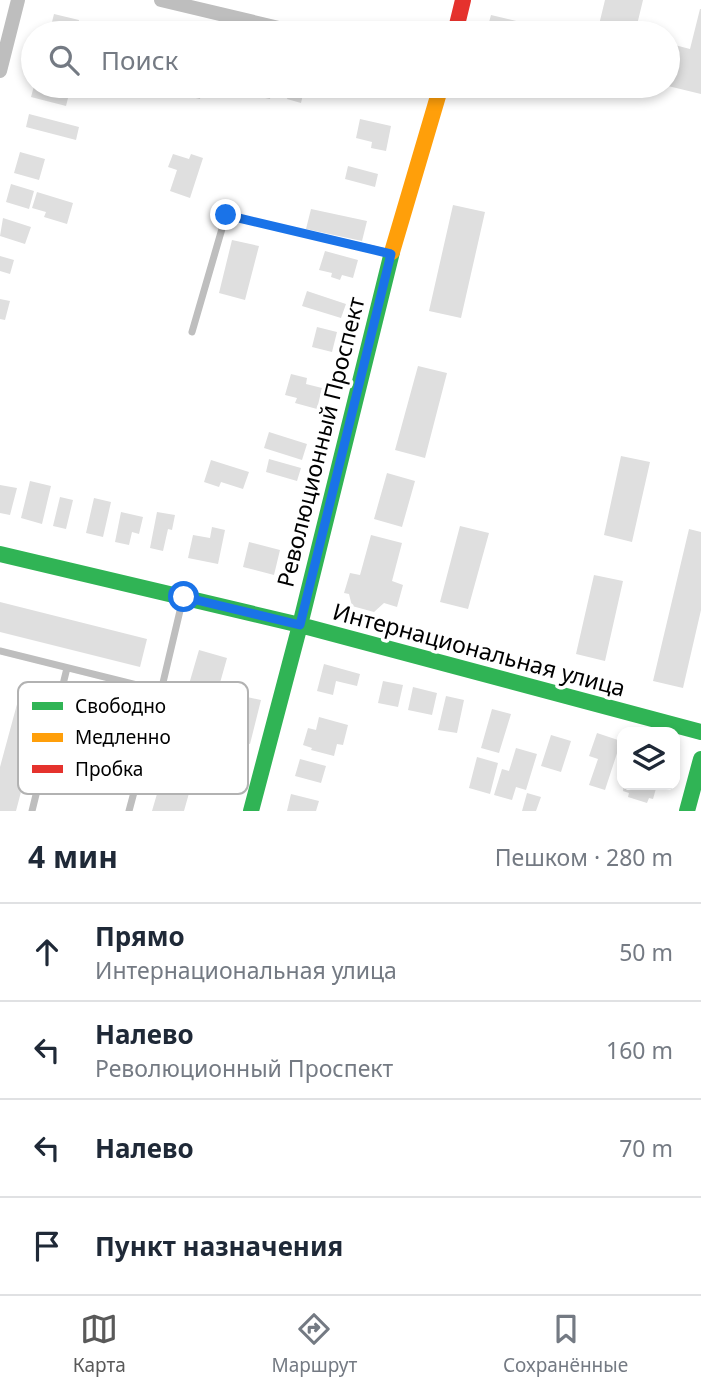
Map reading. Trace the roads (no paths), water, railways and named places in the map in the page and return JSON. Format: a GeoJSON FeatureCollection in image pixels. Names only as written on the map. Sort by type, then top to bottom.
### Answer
{"type":"FeatureCollection","features":[{"type":"Feature","properties":{"kind":"street"},"geometry":{"type":"LineString","coordinates":[[0,71],[18,0]]}},
{"type":"Feature","properties":{"kind":"street"},"geometry":{"type":"LineString","coordinates":[[161,0],[249,21]]}},
{"type":"Feature","properties":{"kind":"street"},"geometry":{"type":"LineString","coordinates":[[458,21],[463,0]]}},
{"type":"Feature","properties":{"kind":"street","name":"Революционный Проспект"},"geometry":{"type":"LineString","coordinates":[[251,811],[300,625],[391,254],[437,98]]}},
{"type":"Feature","properties":{"kind":"street","name":"Интернациональная улица"},"geometry":{"type":"LineString","coordinates":[[0,554],[300,625],[701,732]]}},
{"type":"Feature","properties":{"kind":"street"},"geometry":{"type":"LineString","coordinates":[[687,811],[701,759]]}},
{"type":"Feature","properties":{"kind":"lane"},"geometry":{"type":"LineString","coordinates":[[192,332],[226,215],[391,254]]}},
{"type":"Feature","properties":{"kind":"lane"},"geometry":{"type":"LineString","coordinates":[[163,682],[184,597]]}},
{"type":"Feature","properties":{"kind":"lane"},"geometry":{"type":"LineString","coordinates":[[0,651],[124,682]]}},
{"type":"Feature","properties":{"kind":"lane"},"geometry":{"type":"LineString","coordinates":[[64,682],[67,668]]}},
{"type":"Feature","properties":{"kind":"lane"},"geometry":{"type":"LineString","coordinates":[[32,811],[36,794]]}},
{"type":"Feature","properties":{"kind":"lane"},"geometry":{"type":"LineString","coordinates":[[129,811],[134,794]]}}]}
